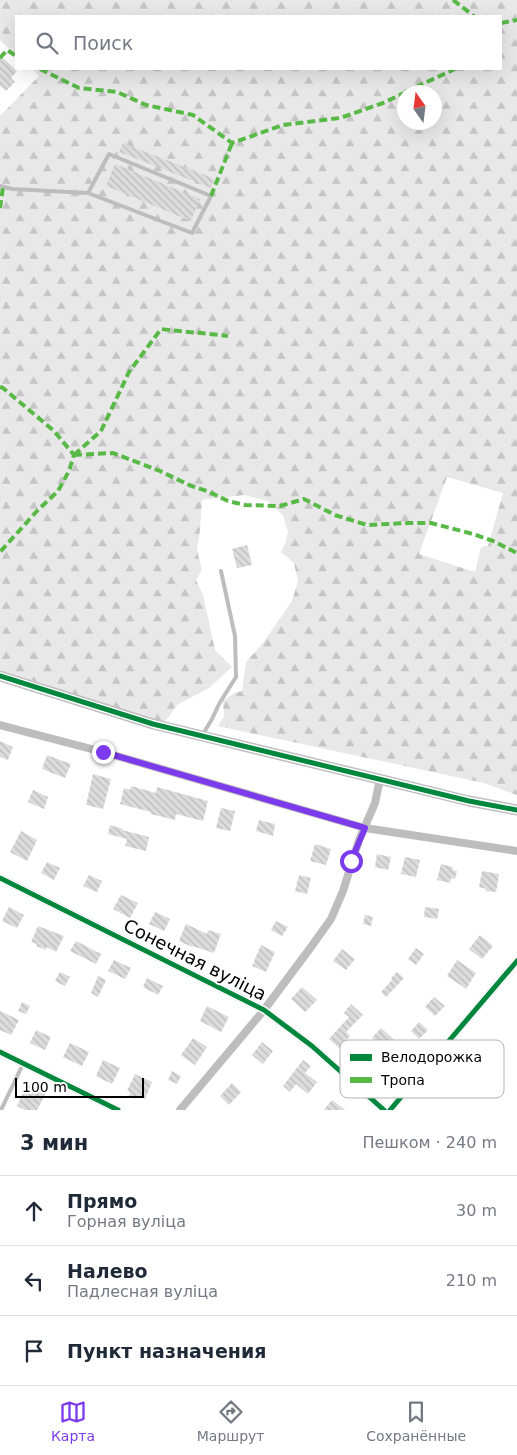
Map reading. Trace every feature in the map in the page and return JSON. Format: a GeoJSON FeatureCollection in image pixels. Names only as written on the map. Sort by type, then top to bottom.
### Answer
{"type":"FeatureCollection","features":[{"type":"Feature","properties":{"kind":"street"},"geometry":{"type":"LineString","coordinates":[[0,676],[153,724],[469,802],[517,810]]}},
{"type":"Feature","properties":{"kind":"street"},"geometry":{"type":"LineString","coordinates":[[0,725],[103,752],[365,828],[517,851]]}},
{"type":"Feature","properties":{"kind":"street"},"geometry":{"type":"LineString","coordinates":[[180,1110],[264,1010],[331,919],[351,861],[375,803],[380,779]]}},
{"type":"Feature","properties":{"kind":"street","name":"Сонечная вуліца"},"geometry":{"type":"LineString","coordinates":[[0,878],[264,1010],[312,1046],[340,1071]]}},
{"type":"Feature","properties":{"kind":"street"},"geometry":{"type":"LineString","coordinates":[[450,1040],[517,961]]}},
{"type":"Feature","properties":{"kind":"street"},"geometry":{"type":"LineString","coordinates":[[0,1052],[118,1110]]}},
{"type":"Feature","properties":{"kind":"street","name":"Сонечная вуліца"},"geometry":{"type":"LineString","coordinates":[[370,1098],[384,1110]]}},
{"type":"Feature","properties":{"kind":"street"},"geometry":{"type":"LineString","coordinates":[[390,1110],[400,1098]]}},
{"type":"Feature","properties":{"kind":"lane"},"geometry":{"type":"LineString","coordinates":[[0,186],[12,189],[88,193],[192,233],[211,196],[109,154],[88,193]]}},
{"type":"Feature","properties":{"kind":"lane"},"geometry":{"type":"LineString","coordinates":[[202,736],[236,677],[235,636],[221,571]]}},
{"type":"Feature","properties":{"kind":"lane"},"geometry":{"type":"LineString","coordinates":[[1,1110],[23,1064]]}},
{"type":"Feature","properties":{"kind":"green space"},"geometry":{"type":"Polygon","coordinates":[[[0,0],[517,0],[517,795],[484,783],[218,726],[224,716],[223,701],[234,693],[242,691],[246,662],[263,643],[292,601],[298,581],[294,563],[281,552],[288,532],[283,515],[268,501],[244,495],[202,500],[197,550],[202,570],[196,580],[203,595],[215,650],[232,667],[209,688],[177,705],[164,723],[0,670],[0,116],[39,76],[33,70],[502,70],[502,15],[15,15],[15,54],[0,40],[0,0]],[[447,477],[419,554],[475,572],[481,547],[488,546],[503,493],[447,477]]]}},
{"type":"Feature","properties":{"kind":"building"},"geometry":{"type":"Polygon","coordinates":[[[0,55],[17,71],[11,78],[15,82],[6,91],[0,86],[0,55]]]}},
{"type":"Feature","properties":{"kind":"building"},"geometry":{"type":"Polygon","coordinates":[[[123,143],[215,179],[211,188],[119,152],[123,143]]]}},
{"type":"Feature","properties":{"kind":"building"},"geometry":{"type":"Polygon","coordinates":[[[115,164],[200,199],[191,221],[106,186],[115,164]]]}},
{"type":"Feature","properties":{"kind":"building"},"geometry":{"type":"Polygon","coordinates":[[[247,545],[252,565],[237,568],[232,549],[247,545]]]}},
{"type":"Feature","properties":{"kind":"building"},"geometry":{"type":"Polygon","coordinates":[[[0,741],[13,747],[8,760],[0,757],[0,741]]]}},
{"type":"Feature","properties":{"kind":"building"},"geometry":{"type":"Polygon","coordinates":[[[47,755],[71,764],[65,778],[42,769],[47,755]]]}},
{"type":"Feature","properties":{"kind":"building"},"geometry":{"type":"Polygon","coordinates":[[[93,774],[111,779],[103,809],[86,805],[93,774]]]}},
{"type":"Feature","properties":{"kind":"building"},"geometry":{"type":"Polygon","coordinates":[[[131,786],[156,793],[157,787],[208,801],[203,821],[176,814],[175,820],[120,804],[124,788],[130,790],[131,786]]]}},
{"type":"Feature","properties":{"kind":"building"},"geometry":{"type":"Polygon","coordinates":[[[33,790],[48,797],[44,809],[28,802],[33,790]]]}},
{"type":"Feature","properties":{"kind":"building"},"geometry":{"type":"Polygon","coordinates":[[[221,808],[235,811],[230,831],[216,828],[221,808]]]}},
{"type":"Feature","properties":{"kind":"building"},"geometry":{"type":"Polygon","coordinates":[[[259,820],[275,824],[273,836],[256,831],[259,820]]]}},
{"type":"Feature","properties":{"kind":"building"},"geometry":{"type":"Polygon","coordinates":[[[110,825],[149,837],[146,851],[125,846],[127,839],[108,834],[110,825]]]}},
{"type":"Feature","properties":{"kind":"building"},"geometry":{"type":"Polygon","coordinates":[[[21,831],[37,840],[27,861],[10,852],[21,831]]]}},
{"type":"Feature","properties":{"kind":"building"},"geometry":{"type":"Polygon","coordinates":[[[315,844],[331,849],[326,865],[310,861],[315,844]]]}},
{"type":"Feature","properties":{"kind":"building"},"geometry":{"type":"Polygon","coordinates":[[[377,854],[391,857],[388,870],[375,867],[377,854]]]}},
{"type":"Feature","properties":{"kind":"building"},"geometry":{"type":"Polygon","coordinates":[[[405,857],[420,860],[416,877],[401,874],[405,857]]]}},
{"type":"Feature","properties":{"kind":"building"},"geometry":{"type":"Polygon","coordinates":[[[47,862],[60,868],[54,880],[41,873],[47,862]]]}},
{"type":"Feature","properties":{"kind":"building"},"geometry":{"type":"Polygon","coordinates":[[[441,864],[453,867],[452,870],[457,871],[455,879],[451,878],[450,883],[437,880],[441,864]]]}},
{"type":"Feature","properties":{"kind":"building"},"geometry":{"type":"Polygon","coordinates":[[[482,871],[499,874],[496,892],[486,891],[486,889],[479,887],[482,871]]]}},
{"type":"Feature","properties":{"kind":"building"},"geometry":{"type":"Polygon","coordinates":[[[89,875],[102,881],[97,892],[83,886],[89,875]]]}},
{"type":"Feature","properties":{"kind":"building"},"geometry":{"type":"Polygon","coordinates":[[[299,875],[311,878],[307,894],[295,891],[299,875]]]}},
{"type":"Feature","properties":{"kind":"building"},"geometry":{"type":"Polygon","coordinates":[[[121,895],[138,903],[130,918],[113,909],[121,895]]]}},
{"type":"Feature","properties":{"kind":"building"},"geometry":{"type":"Polygon","coordinates":[[[9,907],[24,915],[17,928],[2,921],[9,907]]]}},
{"type":"Feature","properties":{"kind":"building"},"geometry":{"type":"Polygon","coordinates":[[[425,907],[439,909],[437,919],[424,917],[425,907]]]}},
{"type":"Feature","properties":{"kind":"building"},"geometry":{"type":"Polygon","coordinates":[[[155,912],[170,919],[164,931],[149,924],[155,912]]]}},
{"type":"Feature","properties":{"kind":"building"},"geometry":{"type":"Polygon","coordinates":[[[365,915],[373,917],[371,926],[363,924],[365,915]]]}},
{"type":"Feature","properties":{"kind":"building"},"geometry":{"type":"Polygon","coordinates":[[[276,921],[288,927],[282,936],[271,930],[276,921]]]}},
{"type":"Feature","properties":{"kind":"building"},"geometry":{"type":"Polygon","coordinates":[[[186,924],[207,934],[208,930],[221,934],[214,953],[179,941],[186,924]]]}},
{"type":"Feature","properties":{"kind":"building"},"geometry":{"type":"Polygon","coordinates":[[[38,926],[64,936],[56,952],[47,947],[46,950],[36,946],[37,944],[31,942],[38,926]]]}},
{"type":"Feature","properties":{"kind":"building"},"geometry":{"type":"Polygon","coordinates":[[[480,935],[493,946],[482,959],[469,949],[480,935]]]}},
{"type":"Feature","properties":{"kind":"building"},"geometry":{"type":"Polygon","coordinates":[[[76,941],[101,954],[96,964],[70,951],[76,941]]]}},
{"type":"Feature","properties":{"kind":"building"},"geometry":{"type":"Polygon","coordinates":[[[261,945],[275,952],[266,972],[252,966],[261,945]]]}},
{"type":"Feature","properties":{"kind":"building"},"geometry":{"type":"Polygon","coordinates":[[[416,948],[424,954],[416,965],[408,959],[416,948]]]}},
{"type":"Feature","properties":{"kind":"building"},"geometry":{"type":"Polygon","coordinates":[[[342,949],[355,959],[346,970],[333,961],[342,949]]]}},
{"type":"Feature","properties":{"kind":"building"},"geometry":{"type":"Polygon","coordinates":[[[114,960],[131,968],[125,979],[108,971],[114,960]]]}},
{"type":"Feature","properties":{"kind":"building"},"geometry":{"type":"Polygon","coordinates":[[[457,960],[476,973],[466,989],[447,976],[457,960]]]}},
{"type":"Feature","properties":{"kind":"building"},"geometry":{"type":"Polygon","coordinates":[[[60,972],[70,977],[65,986],[55,981],[60,972]]]}},
{"type":"Feature","properties":{"kind":"building"},"geometry":{"type":"Polygon","coordinates":[[[397,972],[404,978],[386,997],[381,992],[397,972]]]}},
{"type":"Feature","properties":{"kind":"building"},"geometry":{"type":"Polygon","coordinates":[[[98,976],[106,980],[98,997],[91,993],[98,976]]]}},
{"type":"Feature","properties":{"kind":"building"},"geometry":{"type":"Polygon","coordinates":[[[147,978],[163,986],[158,995],[143,987],[147,978]]]}},
{"type":"Feature","properties":{"kind":"building"},"geometry":{"type":"Polygon","coordinates":[[[302,987],[317,1000],[305,1012],[291,999],[302,987]]]}},
{"type":"Feature","properties":{"kind":"building"},"geometry":{"type":"Polygon","coordinates":[[[434,997],[445,1006],[435,1016],[425,1007],[434,997]]]}},
{"type":"Feature","properties":{"kind":"building"},"geometry":{"type":"Polygon","coordinates":[[[22,1002],[30,1006],[26,1014],[18,1011],[22,1002]]]}},
{"type":"Feature","properties":{"kind":"building"},"geometry":{"type":"Polygon","coordinates":[[[351,1004],[363,1015],[346,1032],[350,1036],[346,1040],[340,1040],[339,1048],[329,1039],[349,1017],[344,1013],[351,1004]]]}},
{"type":"Feature","properties":{"kind":"building"},"geometry":{"type":"Polygon","coordinates":[[[207,1006],[229,1017],[221,1032],[200,1021],[207,1006]]]}},
{"type":"Feature","properties":{"kind":"building"},"geometry":{"type":"Polygon","coordinates":[[[0,1011],[19,1020],[11,1035],[0,1030],[0,1011]]]}},
{"type":"Feature","properties":{"kind":"building"},"geometry":{"type":"Polygon","coordinates":[[[419,1022],[428,1030],[419,1039],[411,1031],[419,1022]]]}},
{"type":"Feature","properties":{"kind":"building"},"geometry":{"type":"Polygon","coordinates":[[[381,1028],[394,1040],[374,1040],[372,1038],[381,1028]]]}},
{"type":"Feature","properties":{"kind":"building"},"geometry":{"type":"Polygon","coordinates":[[[36,1030],[51,1037],[45,1050],[30,1043],[36,1030]]]}},
{"type":"Feature","properties":{"kind":"building"},"geometry":{"type":"Polygon","coordinates":[[[193,1038],[207,1047],[195,1065],[181,1055],[193,1038]]]}},
{"type":"Feature","properties":{"kind":"building"},"geometry":{"type":"Polygon","coordinates":[[[262,1042],[273,1051],[263,1064],[252,1055],[262,1042]]]}},
{"type":"Feature","properties":{"kind":"building"},"geometry":{"type":"Polygon","coordinates":[[[70,1043],[89,1052],[82,1066],[63,1057],[70,1043]]]}},
{"type":"Feature","properties":{"kind":"building"},"geometry":{"type":"Polygon","coordinates":[[[103,1060],[120,1068],[112,1084],[96,1076],[103,1060]]]}},
{"type":"Feature","properties":{"kind":"building"},"geometry":{"type":"Polygon","coordinates":[[[303,1060],[311,1066],[305,1073],[317,1082],[308,1094],[296,1084],[290,1092],[283,1086],[303,1060]]]}},
{"type":"Feature","properties":{"kind":"building"},"geometry":{"type":"Polygon","coordinates":[[[172,1071],[181,1076],[177,1084],[168,1080],[172,1071]]]}},
{"type":"Feature","properties":{"kind":"building"},"geometry":{"type":"Polygon","coordinates":[[[135,1074],[152,1082],[145,1099],[137,1096],[136,1099],[129,1096],[130,1092],[127,1091],[135,1074]]]}},
{"type":"Feature","properties":{"kind":"building"},"geometry":{"type":"Polygon","coordinates":[[[232,1083],[241,1092],[229,1105],[220,1096],[232,1083]]]}},
{"type":"Feature","properties":{"kind":"building"},"geometry":{"type":"Polygon","coordinates":[[[27,1084],[46,1093],[37,1110],[25,1110],[17,1106],[27,1084]]]}},
{"type":"Feature","properties":{"kind":"building"},"geometry":{"type":"Polygon","coordinates":[[[332,1100],[345,1110],[324,1110],[332,1100]]]}},
{"type":"Feature","properties":{"kind":"marked path"},"geometry":{"type":"LineString","coordinates":[[453,0],[473,15]]}},
{"type":"Feature","properties":{"kind":"marked path"},"geometry":{"type":"LineString","coordinates":[[502,23],[517,20]]}},
{"type":"Feature","properties":{"kind":"marked path"},"geometry":{"type":"LineString","coordinates":[[0,58],[7,50],[15,55]]}},
{"type":"Feature","properties":{"kind":"marked path"},"geometry":{"type":"LineString","coordinates":[[42,70],[79,88],[117,92],[146,105],[193,115],[232,143],[283,125],[340,118],[397,96]]}},
{"type":"Feature","properties":{"kind":"marked path"},"geometry":{"type":"LineString","coordinates":[[420,85],[453,70]]}},
{"type":"Feature","properties":{"kind":"marked path"},"geometry":{"type":"LineString","coordinates":[[211,196],[232,143]]}},
{"type":"Feature","properties":{"kind":"marked path"},"geometry":{"type":"LineString","coordinates":[[0,208],[3,187]]}},
{"type":"Feature","properties":{"kind":"marked path"},"geometry":{"type":"LineString","coordinates":[[74,455],[101,431],[129,372],[161,329],[228,336]]}},
{"type":"Feature","properties":{"kind":"marked path"},"geometry":{"type":"LineString","coordinates":[[0,387],[54,431],[74,455],[69,471],[58,491],[0,552]]}},
{"type":"Feature","properties":{"kind":"marked path"},"geometry":{"type":"LineString","coordinates":[[74,455],[113,453],[228,501],[245,505],[280,506],[304,499],[335,515],[367,525],[431,523],[473,534],[493,541],[517,553]]}},
{"type":"Feature","properties":{"kind":"cycle path"},"geometry":{"type":"LineString","coordinates":[[0,676],[153,724],[469,801],[517,810]]}},
{"type":"Feature","properties":{"kind":"cycle path"},"geometry":{"type":"LineString","coordinates":[[0,878],[264,1010],[312,1046],[340,1071]]}},
{"type":"Feature","properties":{"kind":"cycle path"},"geometry":{"type":"LineString","coordinates":[[450,1040],[517,961]]}},
{"type":"Feature","properties":{"kind":"cycle path"},"geometry":{"type":"LineString","coordinates":[[0,1052],[118,1110]]}},
{"type":"Feature","properties":{"kind":"cycle path"},"geometry":{"type":"LineString","coordinates":[[370,1098],[384,1110]]}},
{"type":"Feature","properties":{"kind":"cycle path"},"geometry":{"type":"LineString","coordinates":[[390,1110],[400,1098]]}},
{"type":"Feature","properties":{"kind":"route"},"geometry":{"type":"LineString","coordinates":[[103,752],[365,828],[351,861]]}}]}
